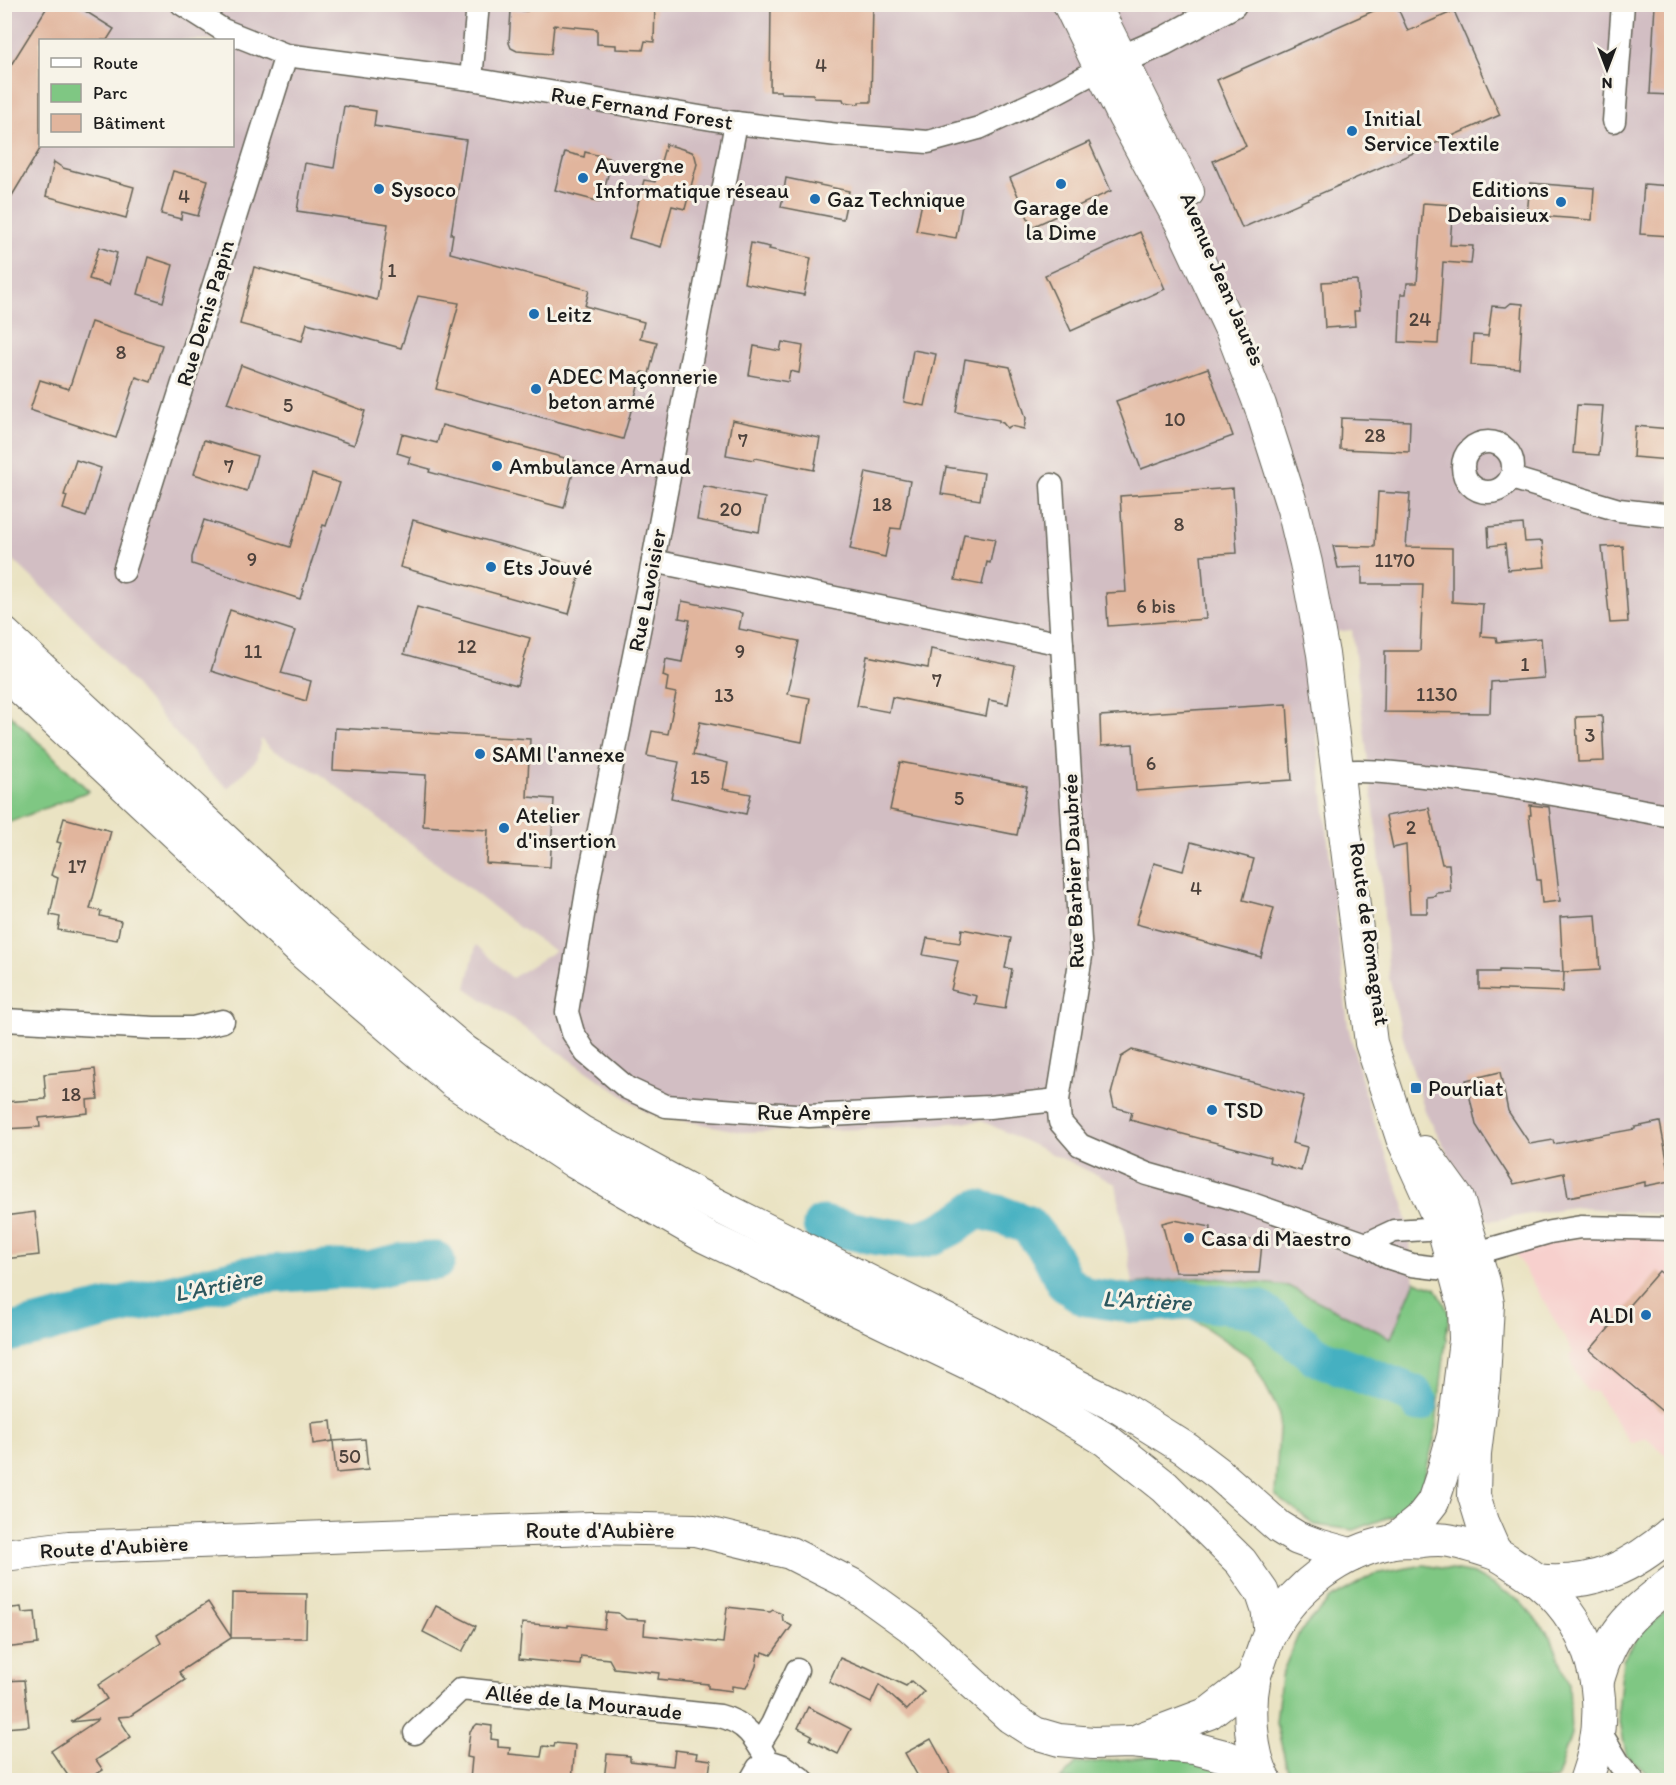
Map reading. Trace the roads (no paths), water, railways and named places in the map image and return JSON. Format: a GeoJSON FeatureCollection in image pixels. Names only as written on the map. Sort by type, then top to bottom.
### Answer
{"type":"FeatureCollection","features":[{"type":"Feature","properties":{"kind":"main road","name":"Avenue Jean Jaurès"},"geometry":{"type":"LineString","coordinates":[[1069,4],[1111,63]]}},
{"type":"Feature","properties":{"kind":"main road","name":"Avenue Jean Jaurès"},"geometry":{"type":"LineString","coordinates":[[1094,4],[1111,63],[1232,332],[1299,509]]}},
{"type":"Feature","properties":{"kind":"main road","name":"Route de Romagnat"},"geometry":{"type":"LineString","coordinates":[[1299,509],[1306,563],[1343,771],[1379,1019],[1405,1103],[1426,1157],[1458,1199],[1465,1260],[1465,1340],[1454,1436],[1433,1502],[1419,1520],[1392,1542]]}},
{"type":"Feature","properties":{"kind":"main road"},"geometry":{"type":"LineString","coordinates":[[4,634],[314,924],[465,1053],[581,1132],[714,1204],[1119,1407],[1186,1449],[1219,1474],[1279,1527],[1297,1538],[1352,1555]]}},
{"type":"Feature","properties":{"kind":"main road"},"geometry":{"type":"LineString","coordinates":[[4,672],[305,954],[454,1082],[575,1162],[706,1237],[1016,1386],[1106,1440],[1165,1487],[1242,1562],[1262,1592],[1268,1610],[1270,1632]]}},
{"type":"Feature","properties":{"kind":"main road","name":"Route de Romagnat"},"geometry":{"type":"LineString","coordinates":[[1343,771],[1371,1043],[1402,1138],[1443,1228],[1465,1260],[1488,1304],[1484,1380],[1475,1453],[1474,1496],[1496,1554]]}},
{"type":"Feature","properties":{"kind":"main road","name":"Route d'Aubière"},"geometry":{"type":"LineString","coordinates":[[4,1555],[69,1547],[389,1535],[591,1528],[695,1530],[790,1553],[853,1585],[910,1626],[1010,1717],[1035,1733],[1059,1740],[1093,1743],[1131,1742],[1194,1748],[1228,1757],[1263,1776]]}},
{"type":"Feature","properties":{"kind":"main road"},"geometry":{"type":"LineString","coordinates":[[1539,1581],[1560,1583],[1599,1577],[1643,1557],[1671,1532]]}},
{"type":"Feature","properties":{"kind":"main road"},"geometry":{"type":"LineString","coordinates":[[1263,1776],[1251,1726],[1254,1678],[1270,1632],[1291,1601],[1319,1575],[1352,1555],[1392,1542],[1444,1540],[1496,1554],[1539,1581],[1571,1618],[1586,1644],[1597,1682],[1600,1706],[1594,1759],[1586,1780]]}},
{"type":"Feature","properties":{"kind":"main road"},"geometry":{"type":"LineString","coordinates":[[1597,1682],[1605,1655],[1626,1621],[1671,1582]]}},
{"type":"Feature","properties":{"kind":"main road","name":"Route d'Aubière"},"geometry":{"type":"LineString","coordinates":[[1131,1742],[1209,1713],[1254,1678]]}},
{"type":"Feature","properties":{"kind":"street","name":"Rue Fernand Forest"},"geometry":{"type":"LineString","coordinates":[[182,4],[223,30],[286,55],[471,79],[736,123],[838,135],[928,142],[979,128],[1057,92],[1111,63]]}},
{"type":"Feature","properties":{"kind":"street"},"geometry":{"type":"LineString","coordinates":[[471,79],[478,4]]}},
{"type":"Feature","properties":{"kind":"street"},"geometry":{"type":"LineString","coordinates":[[1111,63],[1164,41],[1232,4]]}},
{"type":"Feature","properties":{"kind":"street"},"geometry":{"type":"LineString","coordinates":[[1614,121],[1623,4]]}},
{"type":"Feature","properties":{"kind":"street","name":"Rue Denis Papin"},"geometry":{"type":"LineString","coordinates":[[124,571],[286,55]]}},
{"type":"Feature","properties":{"kind":"street","name":"Rue Lavoisier"},"geometry":{"type":"LineString","coordinates":[[586,1053],[573,1033],[567,1012],[588,885],[653,561],[736,123]]}},
{"type":"Feature","properties":{"kind":"street"},"geometry":{"type":"LineString","coordinates":[[1511,478],[1619,510],[1671,516]]}},
{"type":"Feature","properties":{"kind":"street","name":"Rue Barbier Daubrée"},"geometry":{"type":"LineString","coordinates":[[1052,485],[1082,956],[1058,1100],[1060,1122],[1080,1145],[1147,1174],[1249,1203],[1366,1244],[1387,1257],[1412,1265],[1465,1260]]}},
{"type":"Feature","properties":{"kind":"street"},"geometry":{"type":"LineString","coordinates":[[653,561],[1062,644]]}},
{"type":"Feature","properties":{"kind":"street"},"geometry":{"type":"LineString","coordinates":[[1343,771],[1452,778],[1523,788],[1671,816]]}},
{"type":"Feature","properties":{"kind":"street"},"geometry":{"type":"LineString","coordinates":[[4,1020],[154,1028],[193,1028],[224,1021]]}},
{"type":"Feature","properties":{"kind":"street","name":"Rue Ampère"},"geometry":{"type":"LineString","coordinates":[[586,1053],[627,1088],[666,1106],[809,1116],[988,1107],[1058,1100]]}},
{"type":"Feature","properties":{"kind":"street"},"geometry":{"type":"LineString","coordinates":[[1465,1260],[1533,1235],[1581,1227],[1671,1228]]}},
{"type":"Feature","properties":{"kind":"street"},"geometry":{"type":"LineString","coordinates":[[1366,1244],[1394,1231],[1443,1228]]}},
{"type":"Feature","properties":{"kind":"street"},"geometry":{"type":"LineString","coordinates":[[752,1780],[764,1753],[771,1724],[797,1670]]}},
{"type":"Feature","properties":{"kind":"street","name":"Allée de la Mouraude"},"geometry":{"type":"LineString","coordinates":[[415,1733],[461,1689],[720,1716],[734,1720],[746,1728],[764,1753],[802,1780]]}},
{"type":"Feature","properties":{"kind":"street"},"geometry":{"type":"LineString","coordinates":[[1599,1730],[1620,1765],[1633,1780]]}},
{"type":"Feature","properties":{"kind":"waterway","name":"L'Artière"},"geometry":{"type":"LineString","coordinates":[[822,1225],[885,1237],[919,1239],[943,1231],[977,1209],[1001,1215],[1028,1225],[1050,1253],[1065,1283],[1086,1297],[1134,1304],[1186,1300],[1258,1309],[1316,1356],[1413,1394],[1419,1403]]}},
{"type":"Feature","properties":{"kind":"waterway","name":"L'Artière"},"geometry":{"type":"LineString","coordinates":[[4,1334],[244,1276],[338,1269],[368,1270],[403,1262],[436,1261]]}},
{"type":"Feature","properties":{"kind":"place","name":"Initial Service Textile"},"geometry":{"type":"Point","coordinates":[1352,131]}},
{"type":"Feature","properties":{"kind":"place","name":"Auvergne Informatique réseau"},"geometry":{"type":"Point","coordinates":[583,178]}},
{"type":"Feature","properties":{"kind":"place","name":"Garage de la Dime"},"geometry":{"type":"Point","coordinates":[1061,184]}},
{"type":"Feature","properties":{"kind":"place","name":"Sysoco"},"geometry":{"type":"Point","coordinates":[379,189]}},
{"type":"Feature","properties":{"kind":"place","name":"Gaz Technique"},"geometry":{"type":"Point","coordinates":[815,199]}},
{"type":"Feature","properties":{"kind":"place","name":"Editions Debaisieux"},"geometry":{"type":"Point","coordinates":[1561,202]}},
{"type":"Feature","properties":{"kind":"place","name":"Leitz"},"geometry":{"type":"Point","coordinates":[534,314]}},
{"type":"Feature","properties":{"kind":"place","name":"ADEC Maçonnerie beton armé"},"geometry":{"type":"Point","coordinates":[536,389]}},
{"type":"Feature","properties":{"kind":"place","name":"Ambulance Arnaud"},"geometry":{"type":"Point","coordinates":[497,466]}},
{"type":"Feature","properties":{"kind":"place","name":"Ets Jouvé"},"geometry":{"type":"Point","coordinates":[491,567]}},
{"type":"Feature","properties":{"kind":"place","name":"SAMI l'annexe"},"geometry":{"type":"Point","coordinates":[480,754]}},
{"type":"Feature","properties":{"kind":"place","name":"Atelier d'insertion"},"geometry":{"type":"Point","coordinates":[504,828]}},
{"type":"Feature","properties":{"kind":"place","name":"Pourliat"},"geometry":{"type":"Point","coordinates":[1416,1088]}},
{"type":"Feature","properties":{"kind":"place","name":"TSD"},"geometry":{"type":"Point","coordinates":[1212,1110]}},
{"type":"Feature","properties":{"kind":"place","name":"Casa di Maestro"},"geometry":{"type":"Point","coordinates":[1189,1238]}},
{"type":"Feature","properties":{"kind":"place","name":"ALDI"},"geometry":{"type":"Point","coordinates":[1646,1315]}}]}
